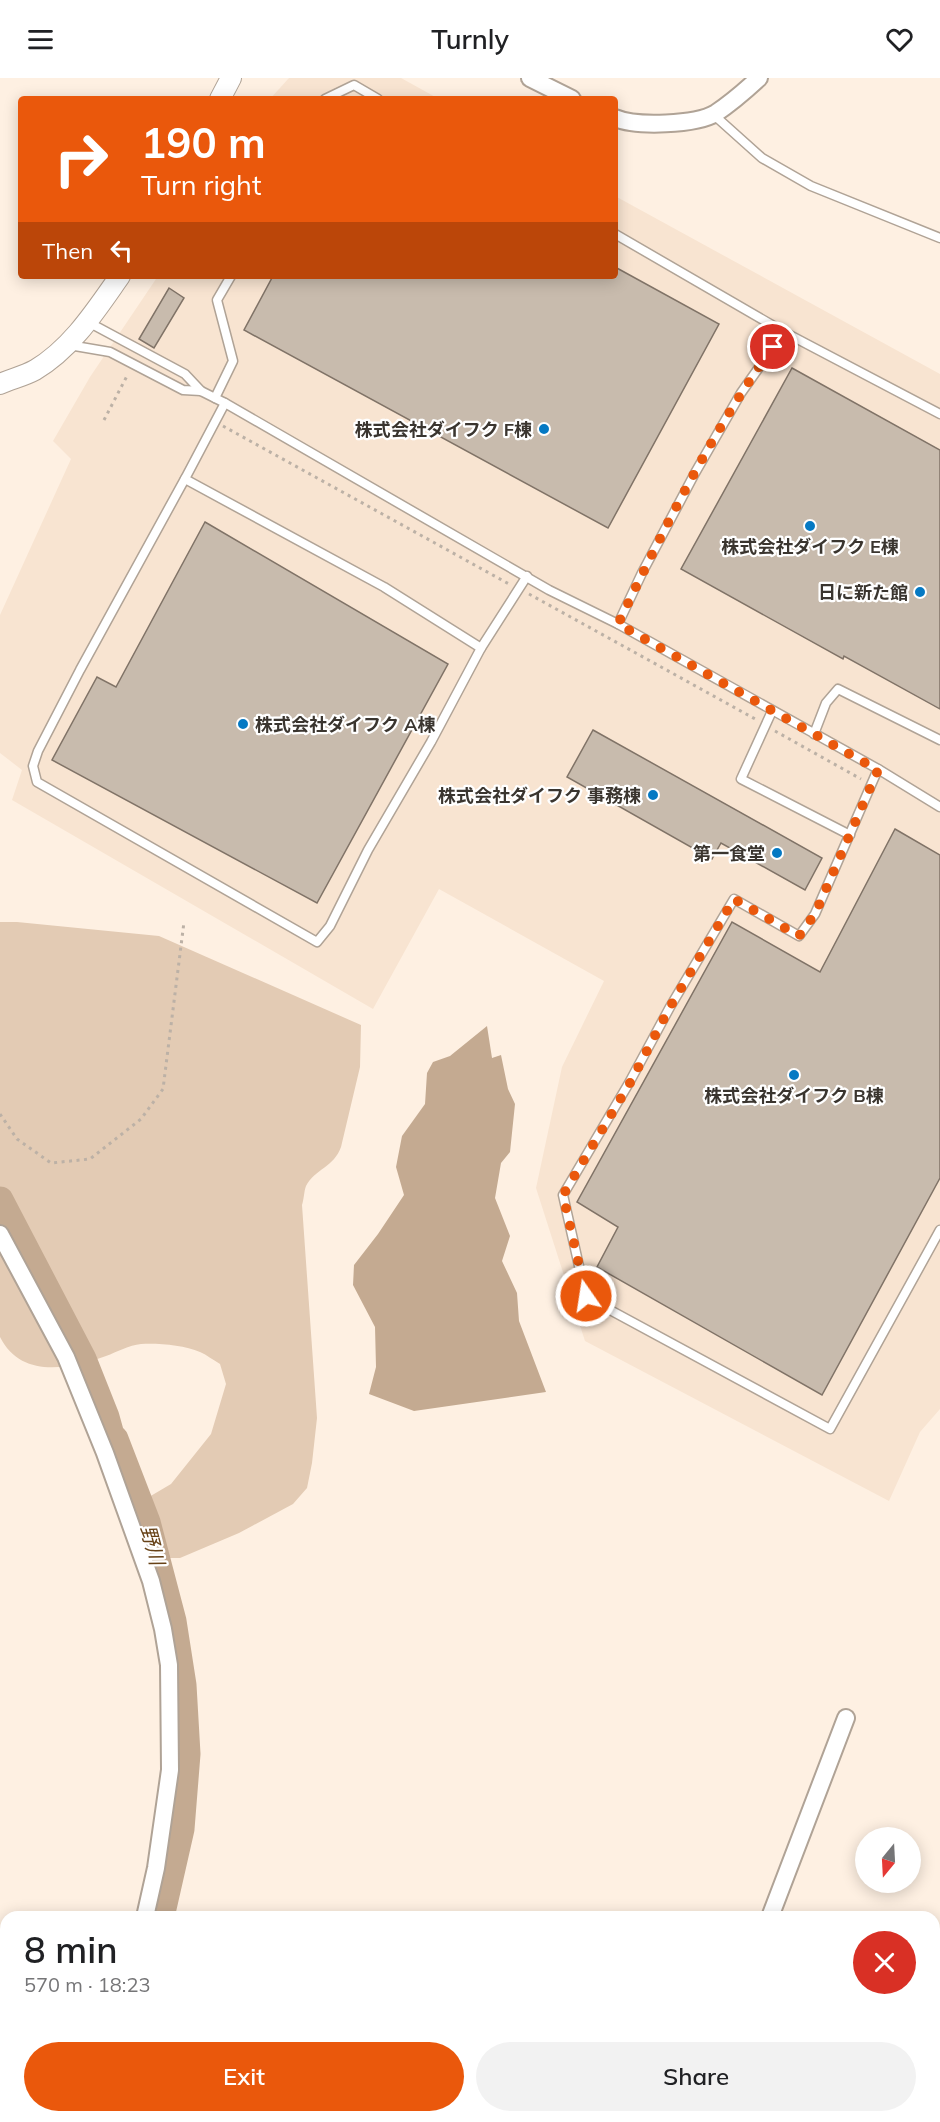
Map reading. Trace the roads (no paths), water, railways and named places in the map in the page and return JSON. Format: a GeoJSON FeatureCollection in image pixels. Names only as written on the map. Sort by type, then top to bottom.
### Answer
{"type":"FeatureCollection","features":[{"type":"Feature","properties":{"kind":"street"},"geometry":{"type":"LineString","coordinates":[[530,78],[566,96]]}},
{"type":"Feature","properties":{"kind":"street"},"geometry":{"type":"LineString","coordinates":[[618,119],[664,124],[714,115],[759,78]]}},
{"type":"Feature","properties":{"kind":"street"},"geometry":{"type":"LineString","coordinates":[[222,96],[231,79]]}},
{"type":"Feature","properties":{"kind":"street"},"geometry":{"type":"LineString","coordinates":[[0,384],[35,370],[66,345],[88,321],[118,279]]}},
{"type":"Feature","properties":{"kind":"street"},"geometry":{"type":"LineString","coordinates":[[0,1234],[66,1357],[151,1581],[163,1629],[169,1665],[170,1770],[156,1868],[146,1911]]}},
{"type":"Feature","properties":{"kind":"street"},"geometry":{"type":"LineString","coordinates":[[772,1911],[846,1718]]}},
{"type":"Feature","properties":{"kind":"lane"},"geometry":{"type":"LineString","coordinates":[[330,96],[354,85],[373,96]]}},
{"type":"Feature","properties":{"kind":"lane"},"geometry":{"type":"LineString","coordinates":[[714,115],[762,158],[811,186],[940,238]]}},
{"type":"Feature","properties":{"kind":"lane"},"geometry":{"type":"LineString","coordinates":[[618,236],[784,332],[940,414]]}},
{"type":"Feature","properties":{"kind":"lane"},"geometry":{"type":"LineString","coordinates":[[215,398],[233,361],[218,300],[229,279]]}},
{"type":"Feature","properties":{"kind":"lane"},"geometry":{"type":"LineString","coordinates":[[88,321],[186,374],[201,391],[527,576],[618,624],[878,770],[940,807]]}},
{"type":"Feature","properties":{"kind":"lane"},"geometry":{"type":"LineString","coordinates":[[618,624],[642,573],[735,403],[784,332]]}},
{"type":"Feature","properties":{"kind":"lane"},"geometry":{"type":"LineString","coordinates":[[66,345],[110,352],[183,390],[201,391]]}},
{"type":"Feature","properties":{"kind":"lane"},"geometry":{"type":"LineString","coordinates":[[225,403],[38,751],[33,766],[37,782],[317,942],[330,926],[368,850],[431,742],[481,648],[527,576]]}},
{"type":"Feature","properties":{"kind":"lane"},"geometry":{"type":"LineString","coordinates":[[185,479],[384,587],[481,648]]}},
{"type":"Feature","properties":{"kind":"lane"},"geometry":{"type":"LineString","coordinates":[[814,734],[826,703],[838,689],[940,740]]}},
{"type":"Feature","properties":{"kind":"lane"},"geometry":{"type":"LineString","coordinates":[[772,711],[741,779],[850,835]]}},
{"type":"Feature","properties":{"kind":"lane"},"geometry":{"type":"LineString","coordinates":[[878,770],[815,914],[799,936],[734,899],[670,1007],[630,1083],[563,1195],[586,1296],[830,1429],[940,1230]]}},
{"type":"Feature","properties":{"kind":"waterway","name":"野川"},"geometry":{"type":"LineString","coordinates":[[0,1200],[83,1359],[147,1522],[173,1621],[183,1685],[187,1754],[181,1829],[162,1911]]}},
{"type":"Feature","properties":{"kind":"place","name":"株式会社ダイフク F棟"},"geometry":{"type":"Point","coordinates":[544,429]}},
{"type":"Feature","properties":{"kind":"place","name":"株式会社ダイフク E棟"},"geometry":{"type":"Point","coordinates":[810,526]}},
{"type":"Feature","properties":{"kind":"place","name":"日に新た館"},"geometry":{"type":"Point","coordinates":[920,592]}},
{"type":"Feature","properties":{"kind":"place","name":"株式会社ダイフク A棟"},"geometry":{"type":"Point","coordinates":[243,724]}},
{"type":"Feature","properties":{"kind":"place","name":"株式会社ダイフク 事務棟"},"geometry":{"type":"Point","coordinates":[653,795]}},
{"type":"Feature","properties":{"kind":"place","name":"第一食堂"},"geometry":{"type":"Point","coordinates":[777,853]}},
{"type":"Feature","properties":{"kind":"place","name":"株式会社ダイフク B棟"},"geometry":{"type":"Point","coordinates":[794,1075]}}]}
